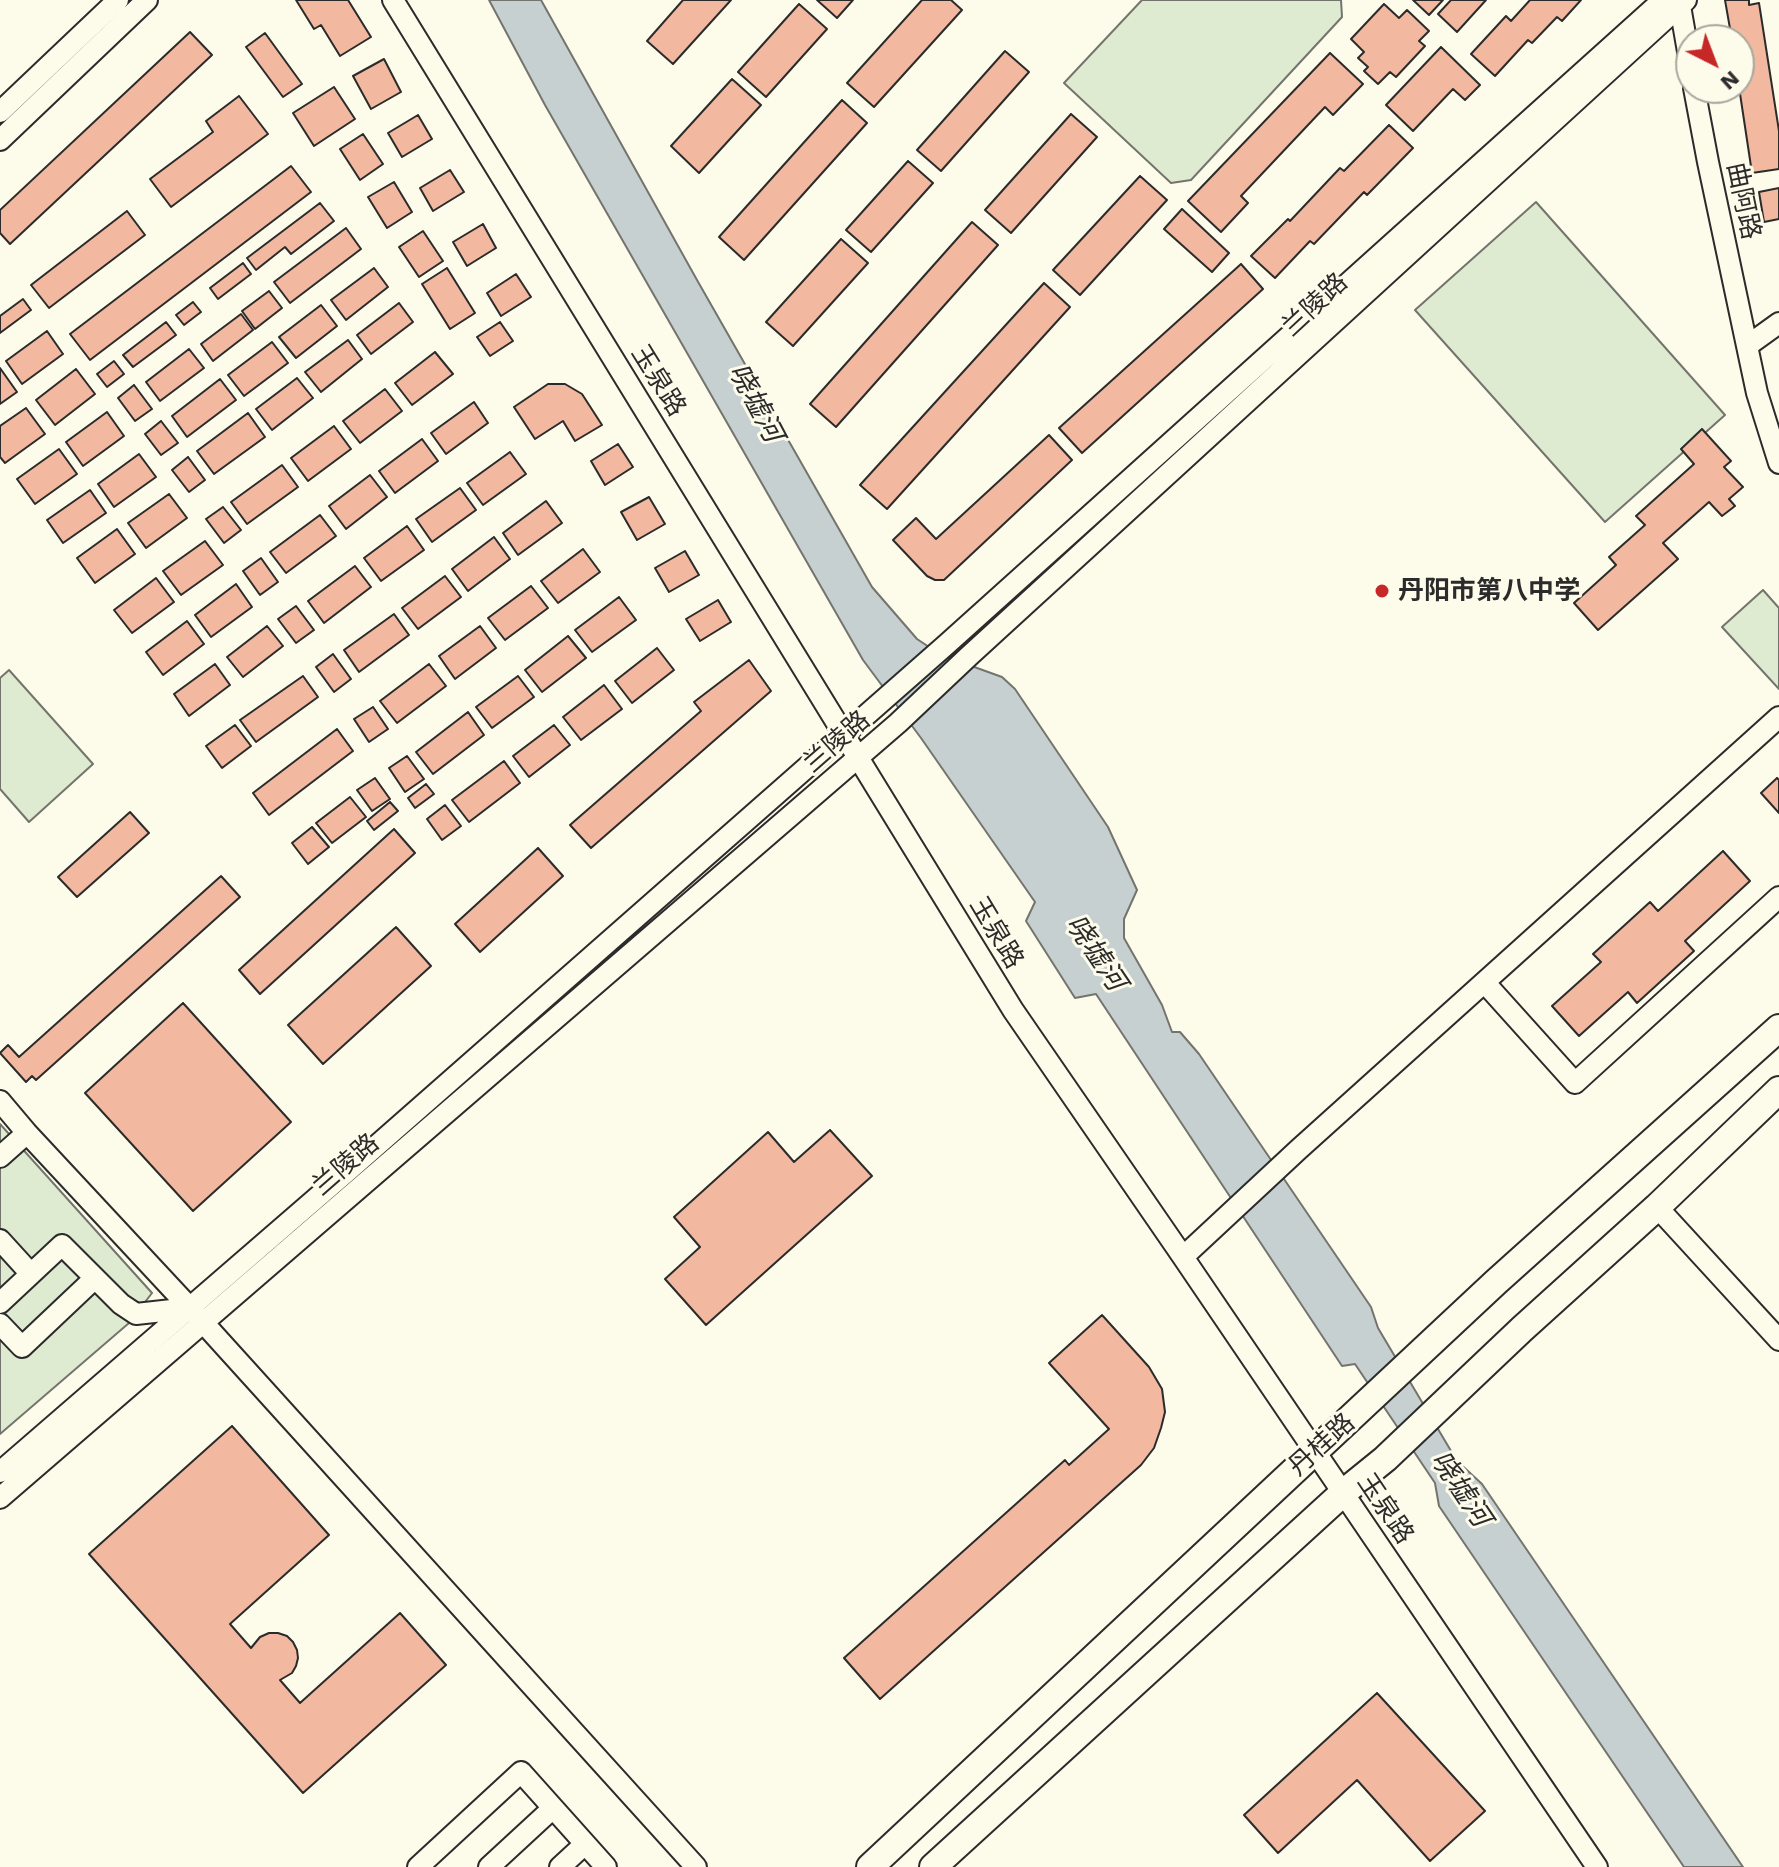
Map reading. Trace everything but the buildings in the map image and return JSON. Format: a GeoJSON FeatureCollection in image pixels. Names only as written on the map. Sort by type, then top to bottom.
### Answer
{"type":"FeatureCollection","features":[{"type":"Feature","properties":{"kind":"main road","name":"丹桂路"},"geometry":{"type":"LineString","coordinates":[[870,1867],[1496,1282],[1779,1028]]}},
{"type":"Feature","properties":{"kind":"main road","name":"丹桂路"},"geometry":{"type":"LineString","coordinates":[[933,1867],[1343,1493],[1385,1459],[1779,1090]]}},
{"type":"Feature","properties":{"kind":"street"},"geometry":{"type":"LineString","coordinates":[[0,112],[118,0]]}},
{"type":"Feature","properties":{"kind":"street"},"geometry":{"type":"LineString","coordinates":[[0,140],[147,0]]}},
{"type":"Feature","properties":{"kind":"street","name":"玉泉路"},"geometry":{"type":"LineString","coordinates":[[393,0],[1013,1010],[1597,1867]]}},
{"type":"Feature","properties":{"kind":"street"},"geometry":{"type":"LineString","coordinates":[[1677,1],[1682,24]]}},
{"type":"Feature","properties":{"kind":"street","name":"兰陵路"},"geometry":{"type":"LineString","coordinates":[[0,1498],[196,1315],[845,734],[1677,1]]}},
{"type":"Feature","properties":{"kind":"street","name":"兰陵路"},"geometry":{"type":"LineString","coordinates":[[0,1472],[196,1315],[898,723],[1677,1]]}},
{"type":"Feature","properties":{"kind":"street","name":"曲阿路"},"geometry":{"type":"LineString","coordinates":[[1697,104],[1757,393],[1779,463]]}},
{"type":"Feature","properties":{"kind":"street"},"geometry":{"type":"LineString","coordinates":[[1747,346],[1779,323]]}},
{"type":"Feature","properties":{"kind":"street"},"geometry":{"type":"LineString","coordinates":[[1183,1257],[1779,717]]}},
{"type":"Feature","properties":{"kind":"street"},"geometry":{"type":"LineString","coordinates":[[1485,983],[1575,1083],[1779,897]]}},
{"type":"Feature","properties":{"kind":"street"},"geometry":{"type":"LineString","coordinates":[[0,1101],[696,1867]]}},
{"type":"Feature","properties":{"kind":"street"},"geometry":{"type":"LineString","coordinates":[[0,1157],[27,1133]]}},
{"type":"Feature","properties":{"kind":"street"},"geometry":{"type":"LineString","coordinates":[[1657,1207],[1779,1340]]}},
{"type":"Feature","properties":{"kind":"street"},"geometry":{"type":"LineString","coordinates":[[0,1240],[31,1274]]}},
{"type":"Feature","properties":{"kind":"street"},"geometry":{"type":"LineString","coordinates":[[0,1303],[62,1245],[121,1304],[136,1314],[196,1315]]}},
{"type":"Feature","properties":{"kind":"street"},"geometry":{"type":"LineString","coordinates":[[0,1324],[22,1347],[95,1278]]}},
{"type":"Feature","properties":{"kind":"street"},"geometry":{"type":"LineString","coordinates":[[418,1867],[521,1772],[606,1867]]}},
{"type":"Feature","properties":{"kind":"street"},"geometry":{"type":"LineString","coordinates":[[489,1867],[553,1808]]}},
{"type":"Feature","properties":{"kind":"street"},"geometry":{"type":"LineString","coordinates":[[560,1867],[585,1844]]}},
{"type":"Feature","properties":{"kind":"green space"},"geometry":{"type":"Polygon","coordinates":[[[1142,0],[1341,0],[1342,17],[1191,180],[1171,183],[1064,83],[1142,0]]]}},
{"type":"Feature","properties":{"kind":"green space"},"geometry":{"type":"Polygon","coordinates":[[[1536,202],[1725,415],[1605,522],[1415,310],[1536,202]]]}},
{"type":"Feature","properties":{"kind":"green space"},"geometry":{"type":"Polygon","coordinates":[[[1763,590],[1779,608],[1779,689],[1722,627],[1763,590]]]}},
{"type":"Feature","properties":{"kind":"green space"},"geometry":{"type":"Polygon","coordinates":[[[9,670],[93,764],[29,822],[0,789],[0,678],[9,670]]]}},
{"type":"Feature","properties":{"kind":"green space"},"geometry":{"type":"Polygon","coordinates":[[[0,1124],[152,1293],[129,1323],[0,1434],[0,1124]]]}},
{"type":"Feature","properties":{"kind":"water","name":"哓墟河"},"geometry":{"type":"Polygon","coordinates":[[[489,0],[541,0],[872,587],[917,639],[941,655],[1002,677],[1015,689],[1108,827],[1137,890],[1124,919],[1124,938],[1162,1005],[1172,1032],[1180,1032],[1199,1054],[1371,1307],[1378,1328],[1457,1461],[1482,1484],[1743,1867],[1684,1867],[1439,1506],[1435,1483],[1355,1364],[1342,1366],[1096,994],[1075,998],[1026,921],[1035,902],[863,660],[545,105],[489,0]]]}},
{"type":"Feature","properties":{"kind":"place","name":"丹阳市第八中学"},"geometry":{"type":"Point","coordinates":[1382,591]}}]}
